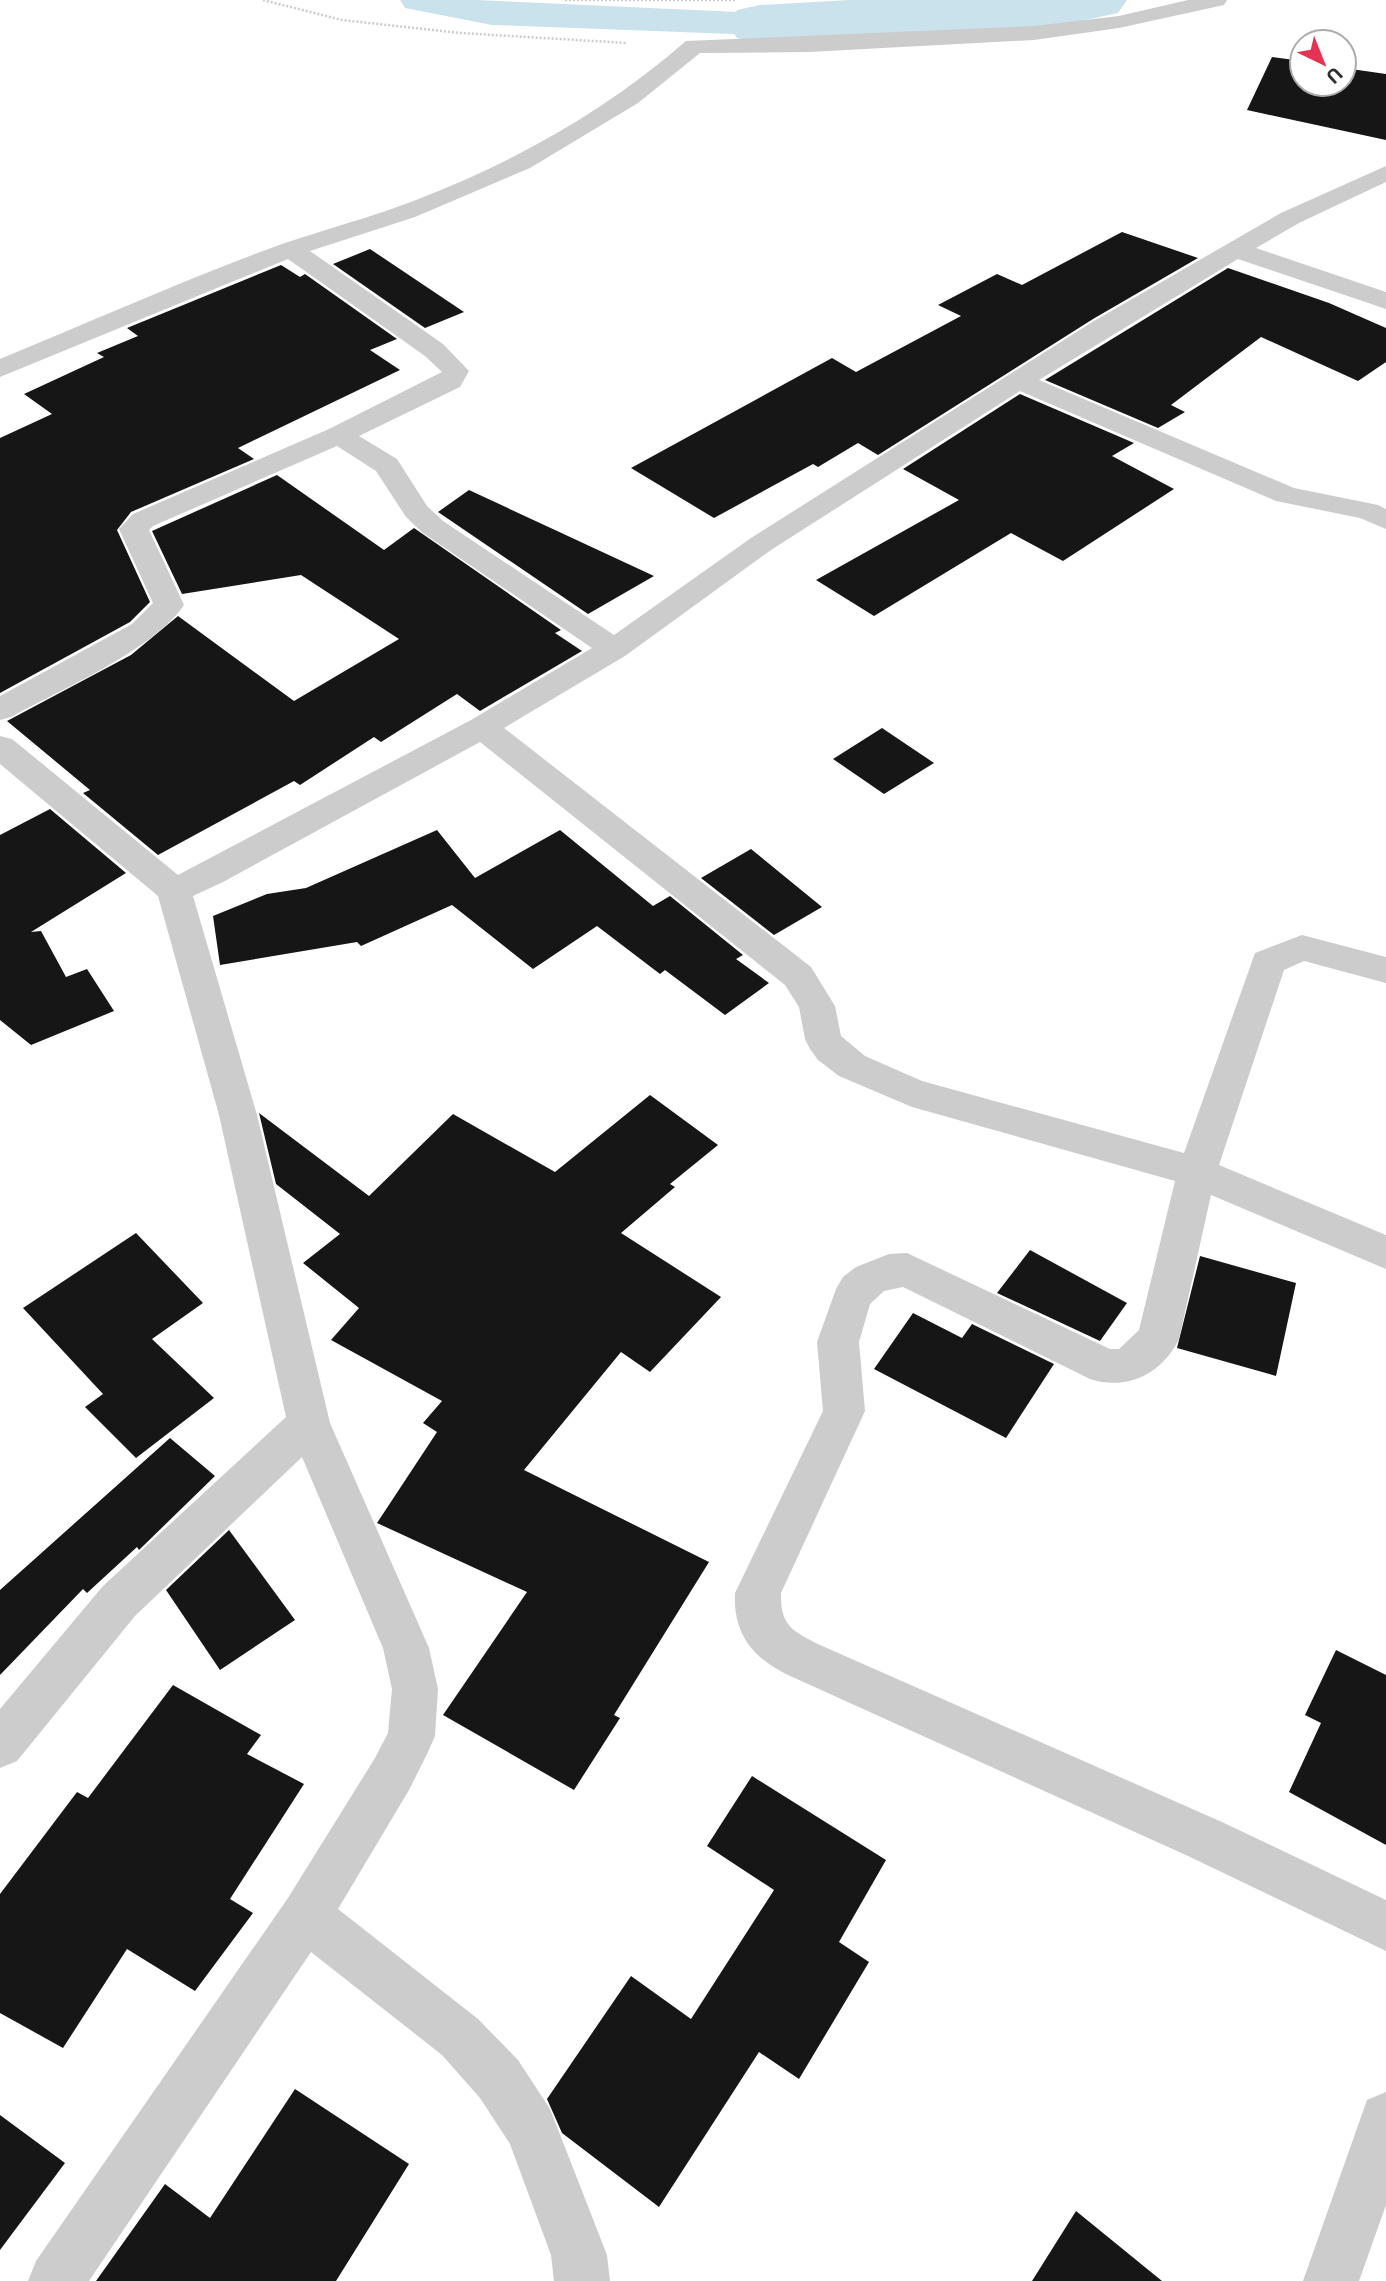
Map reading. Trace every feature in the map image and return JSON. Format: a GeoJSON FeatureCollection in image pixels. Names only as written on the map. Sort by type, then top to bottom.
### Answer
{"type":"FeatureCollection","features":[{"type":"Feature","properties":{"kind":"street"},"geometry":{"type":"LineString","coordinates":[[0,369],[291,249],[410,211],[515,164],[570,136],[639,94],[694,46],[809,45],[1034,33],[1119,22],[1216,0]]}},
{"type":"Feature","properties":{"kind":"street"},"geometry":{"type":"LineString","coordinates":[[174,890],[211,874],[482,727],[614,649],[761,544],[1019,381],[1290,218],[1386,173]]}},
{"type":"Feature","properties":{"kind":"street"},"geometry":{"type":"LineString","coordinates":[[0,710],[143,631],[169,606],[134,529],[143,520],[339,435],[450,381],[456,371],[434,350],[291,249]]}},
{"type":"Feature","properties":{"kind":"street"},"geometry":{"type":"LineString","coordinates":[[1236,250],[1386,301]]}},
{"type":"Feature","properties":{"kind":"street"},"geometry":{"type":"LineString","coordinates":[[1019,381],[1286,495],[1368,511],[1386,520]]}},
{"type":"Feature","properties":{"kind":"street"},"geometry":{"type":"LineString","coordinates":[[339,435],[387,465],[416,511],[433,527],[614,649]]}},
{"type":"Feature","properties":{"kind":"street"},"geometry":{"type":"LineString","coordinates":[[482,727],[798,976],[817,1006],[823,1039],[831,1050],[846,1062],[912,1093],[1196,1172],[1386,1253]]}},
{"type":"Feature","properties":{"kind":"street"},"geometry":{"type":"LineString","coordinates":[[0,747],[174,890],[238,1115],[309,1423],[406,1648],[415,1689],[411,1736],[392,1774],[306,1916],[56,2281]]}},
{"type":"Feature","properties":{"kind":"street"},"geometry":{"type":"LineString","coordinates":[[1386,970],[1301,948],[1268,962],[1255,1009],[1196,1172],[1158,1339],[1147,1353],[1121,1367],[1105,1366],[907,1270],[889,1272],[870,1279],[857,1289],[838,1342],[844,1412],[758,1593],[756,1614],[765,1635],[782,1649],[804,1660],[1205,1839],[1386,1926]]}},
{"type":"Feature","properties":{"kind":"street"},"geometry":{"type":"LineString","coordinates":[[0,1745],[119,1601],[309,1423]]}},
{"type":"Feature","properties":{"kind":"street"},"geometry":{"type":"LineString","coordinates":[[306,1916],[460,2037],[499,2079],[531,2128],[575,2243],[582,2281]]}},
{"type":"Feature","properties":{"kind":"street"},"geometry":{"type":"LineString","coordinates":[[1331,2281],[1372,2169],[1386,2119]]}},
{"type":"Feature","properties":{"kind":"path"},"geometry":{"type":"LineString","coordinates":[[263,0],[342,20],[460,33],[694,46]]}},
{"type":"Feature","properties":{"kind":"path"},"geometry":{"type":"LineString","coordinates":[[565,0],[737,0]]}},
{"type":"Feature","properties":{"kind":"building"},"geometry":{"type":"Polygon","coordinates":[[[1272,57],[1288,59],[1288,98],[1358,98],[1358,70],[1386,74],[1386,140],[1247,110],[1272,57]]]}},
{"type":"Feature","properties":{"kind":"building"},"geometry":{"type":"Polygon","coordinates":[[[1122,232],[1198,258],[1093,319],[878,455],[858,443],[818,467],[813,464],[714,518],[631,468],[832,358],[856,372],[961,316],[938,305],[997,274],[1022,285],[1122,232]]]}},
{"type":"Feature","properties":{"kind":"building"},"geometry":{"type":"Polygon","coordinates":[[[370,249],[464,312],[425,328],[333,264],[370,249]]]}},
{"type":"Feature","properties":{"kind":"building"},"geometry":{"type":"Polygon","coordinates":[[[281,265],[300,277],[305,274],[397,339],[370,350],[400,370],[238,448],[254,459],[131,512],[117,530],[150,602],[130,622],[0,693],[0,438],[52,414],[24,394],[104,357],[97,353],[138,336],[127,328],[281,265]]]}},
{"type":"Feature","properties":{"kind":"building"},"geometry":{"type":"Polygon","coordinates":[[[1228,268],[1329,303],[1386,328],[1386,362],[1358,381],[1261,337],[1171,405],[1185,412],[1158,428],[1045,380],[1228,268]]]}},
{"type":"Feature","properties":{"kind":"building"},"geometry":{"type":"Polygon","coordinates":[[[1020,394],[1134,443],[1112,456],[1174,489],[1063,561],[1011,533],[874,616],[816,580],[959,500],[903,469],[1020,394]]]}},
{"type":"Feature","properties":{"kind":"building"},"geometry":{"type":"Polygon","coordinates":[[[277,475],[384,550],[414,528],[561,630],[555,633],[582,651],[480,711],[457,694],[381,742],[374,737],[300,785],[294,781],[158,855],[83,793],[90,790],[7,721],[131,655],[178,616],[294,701],[399,639],[301,575],[182,594],[152,531],[277,475]]]}},
{"type":"Feature","properties":{"kind":"building"},"geometry":{"type":"Polygon","coordinates":[[[469,490],[654,576],[588,614],[438,512],[469,490]]]}},
{"type":"Feature","properties":{"kind":"building"},"geometry":{"type":"Polygon","coordinates":[[[882,728],[934,763],[884,794],[833,759],[882,728]]]}},
{"type":"Feature","properties":{"kind":"building"},"geometry":{"type":"Polygon","coordinates":[[[50,809],[126,873],[31,932],[41,931],[66,977],[87,969],[114,1011],[31,1045],[0,1020],[0,835],[50,809]]]}},
{"type":"Feature","properties":{"kind":"building"},"geometry":{"type":"Polygon","coordinates":[[[437,830],[475,878],[560,830],[653,906],[670,896],[743,955],[736,959],[769,983],[725,1015],[665,970],[660,974],[597,926],[533,969],[452,905],[361,946],[357,942],[220,965],[213,916],[267,894],[306,888],[437,830]]]}},
{"type":"Feature","properties":{"kind":"building"},"geometry":{"type":"Polygon","coordinates":[[[751,849],[822,907],[774,935],[701,878],[751,849]]]}},
{"type":"Feature","properties":{"kind":"building"},"geometry":{"type":"Polygon","coordinates":[[[650,1095],[718,1145],[670,1184],[675,1187],[621,1233],[721,1297],[650,1372],[621,1352],[524,1470],[709,1562],[614,1715],[620,1718],[574,1790],[443,1715],[527,1592],[377,1523],[437,1432],[423,1423],[442,1401],[331,1340],[359,1308],[303,1263],[340,1234],[276,1184],[259,1113],[369,1196],[453,1114],[555,1172],[650,1095]]]}},
{"type":"Feature","properties":{"kind":"building"},"geometry":{"type":"Polygon","coordinates":[[[136,1233],[203,1303],[152,1339],[214,1398],[136,1458],[85,1407],[103,1394],[23,1308],[136,1233]]]}},
{"type":"Feature","properties":{"kind":"building"},"geometry":{"type":"Polygon","coordinates":[[[1030,1250],[1127,1303],[1100,1341],[997,1293],[1030,1250]]]}},
{"type":"Feature","properties":{"kind":"building"},"geometry":{"type":"Polygon","coordinates":[[[1200,1256],[1296,1283],[1276,1376],[1177,1348],[1200,1256]]]}},
{"type":"Feature","properties":{"kind":"building"},"geometry":{"type":"Polygon","coordinates":[[[913,1313],[962,1338],[972,1324],[1054,1364],[1006,1438],[874,1369],[913,1313]]]}},
{"type":"Feature","properties":{"kind":"building"},"geometry":{"type":"Polygon","coordinates":[[[170,1438],[215,1476],[139,1550],[137,1547],[87,1593],[83,1589],[0,1675],[0,1590],[170,1438]]]}},
{"type":"Feature","properties":{"kind":"building"},"geometry":{"type":"Polygon","coordinates":[[[229,1530],[295,1620],[220,1670],[166,1590],[229,1530]]]}},
{"type":"Feature","properties":{"kind":"building"},"geometry":{"type":"Polygon","coordinates":[[[1336,1650],[1386,1675],[1386,1845],[1289,1792],[1321,1723],[1305,1715],[1336,1650]]]}},
{"type":"Feature","properties":{"kind":"building"},"geometry":{"type":"Polygon","coordinates":[[[173,1685],[261,1735],[247,1754],[304,1784],[230,1899],[253,1913],[195,1991],[127,1949],[63,2048],[0,2013],[0,1894],[77,1792],[88,1798],[173,1685]]]}},
{"type":"Feature","properties":{"kind":"building"},"geometry":{"type":"Polygon","coordinates":[[[752,1776],[886,1860],[839,1942],[869,1962],[799,2079],[759,2052],[659,2207],[562,2133],[547,2099],[631,1976],[691,2019],[774,1890],[707,1846],[752,1776]]]}},
{"type":"Feature","properties":{"kind":"building"},"geometry":{"type":"Polygon","coordinates":[[[295,2089],[409,2164],[336,2281],[96,2281],[165,2184],[210,2218],[295,2089]]]}},
{"type":"Feature","properties":{"kind":"building"},"geometry":{"type":"Polygon","coordinates":[[[0,2115],[65,2163],[0,2250],[0,2115]]]}},
{"type":"Feature","properties":{"kind":"building"},"geometry":{"type":"Polygon","coordinates":[[[1076,2211],[1162,2281],[1032,2281],[1076,2211]]]}},
{"type":"Feature","properties":{"kind":"waterway"},"geometry":{"type":"LineString","coordinates":[[418,0],[492,14],[760,24]]}},
{"type":"Feature","properties":{"kind":"waterway"},"geometry":{"type":"LineString","coordinates":[[760,24],[1053,8],[1096,0]]}}]}
